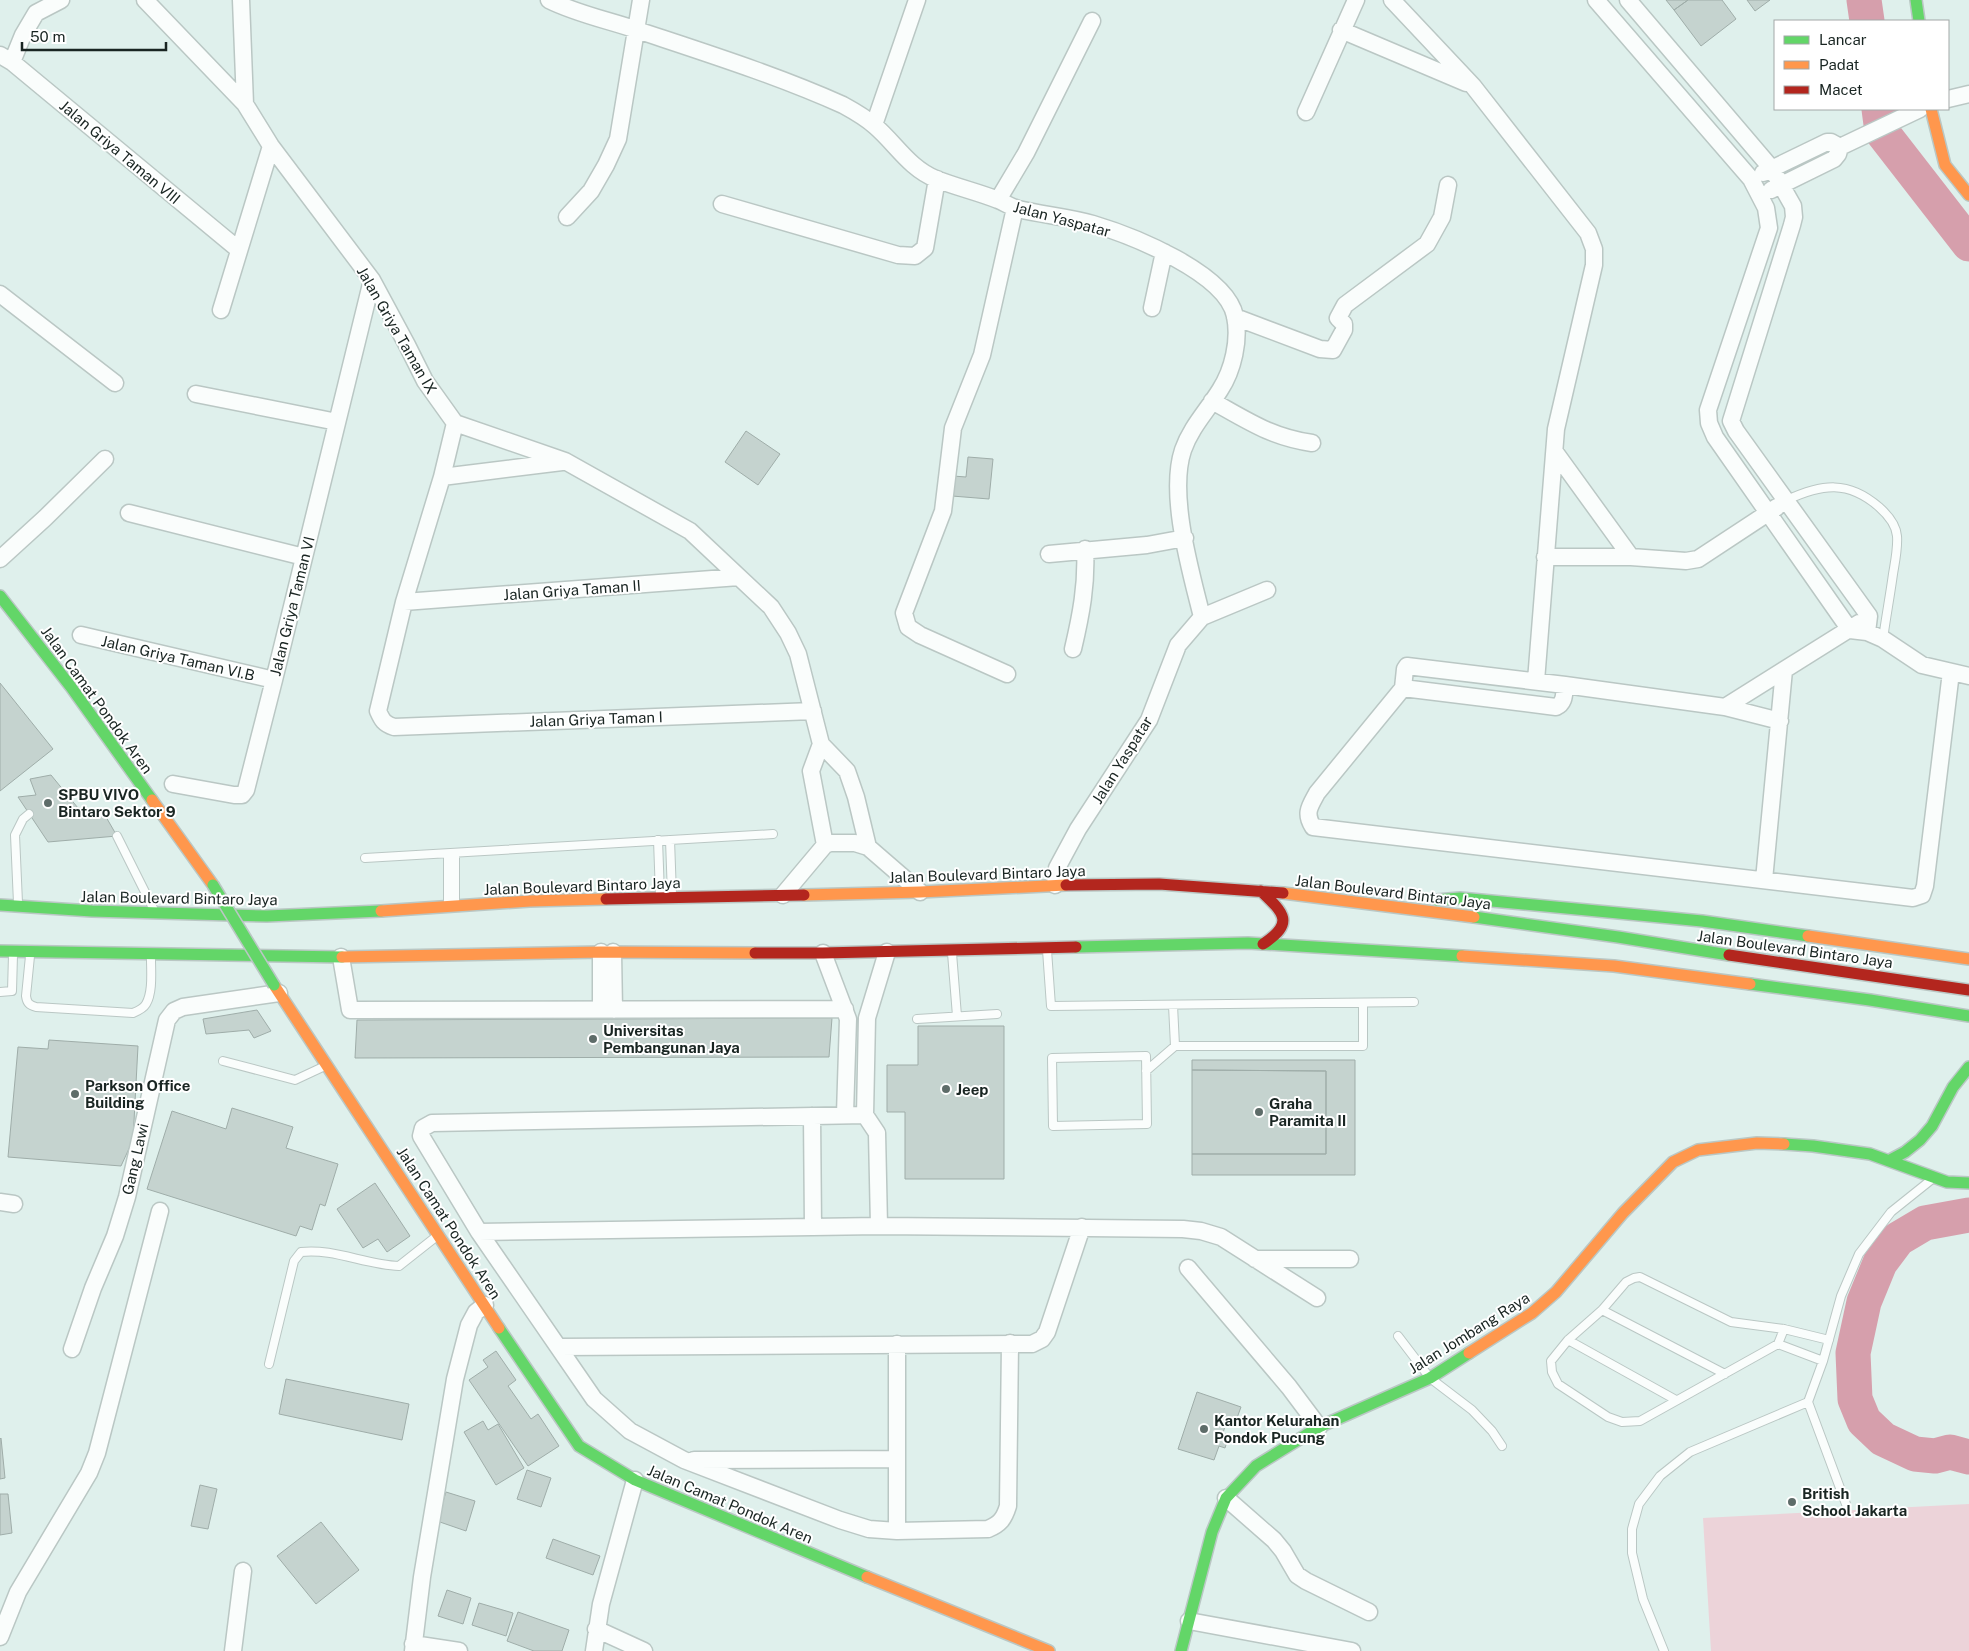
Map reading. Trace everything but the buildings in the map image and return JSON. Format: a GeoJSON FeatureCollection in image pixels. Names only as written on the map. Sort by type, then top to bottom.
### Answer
{"type":"FeatureCollection","features":[{"type":"Feature","properties":{"kind":"main road"},"geometry":{"type":"LineString","coordinates":[[1916,0],[1919,20]]}},
{"type":"Feature","properties":{"kind":"main road"},"geometry":{"type":"LineString","coordinates":[[1931,110],[1945,165],[1969,195]]}},
{"type":"Feature","properties":{"kind":"main road","name":"Jalan Camat Pondok Aren"},"geometry":{"type":"LineString","coordinates":[[0,596],[72,687],[212,885],[277,989],[576,1442],[635,1480],[977,1623],[1049,1651]]}},
{"type":"Feature","properties":{"kind":"main road","name":"Jalan Boulevard Bintaro Jaya"},"geometry":{"type":"LineString","coordinates":[[0,905],[267,916],[452,907],[530,901],[920,892],[1159,884],[1261,891],[1390,905],[1969,990]]}},
{"type":"Feature","properties":{"kind":"main road"},"geometry":{"type":"LineString","coordinates":[[1261,891],[1283,914],[1284,924],[1278,936],[1263,944]]}},
{"type":"Feature","properties":{"kind":"main road"},"geometry":{"type":"LineString","coordinates":[[1390,905],[1460,898],[1532,903],[1702,921],[1969,959]]}},
{"type":"Feature","properties":{"kind":"main road"},"geometry":{"type":"LineString","coordinates":[[0,950],[152,955],[341,957],[607,952],[823,953],[1263,944],[1614,966],[1860,999],[1969,1016]]}},
{"type":"Feature","properties":{"kind":"main road"},"geometry":{"type":"LineString","coordinates":[[1890,1160],[1905,1152],[1920,1140],[1932,1126],[1953,1086],[1969,1067]]}},
{"type":"Feature","properties":{"kind":"main road","name":"Jalan Jombang Raya"},"geometry":{"type":"LineString","coordinates":[[1180,1651],[1212,1532],[1226,1498],[1256,1466],[1319,1427],[1430,1378],[1532,1313],[1556,1292],[1623,1213],[1673,1162],[1698,1150],[1757,1144],[1813,1146],[1870,1154],[1947,1182],[1969,1183]]}},
{"type":"Feature","properties":{"kind":"street"},"geometry":{"type":"LineString","coordinates":[[6,59],[36,13],[61,0]]}},
{"type":"Feature","properties":{"kind":"street","name":"Jalan Griya Taman IX"},"geometry":{"type":"LineString","coordinates":[[144,0],[245,104],[271,146],[372,280],[408,345],[425,382],[455,423]]}},
{"type":"Feature","properties":{"kind":"street"},"geometry":{"type":"LineString","coordinates":[[241,0],[245,104]]}},
{"type":"Feature","properties":{"kind":"street","name":"Jalan Yaspatar"},"geometry":{"type":"LineString","coordinates":[[549,0],[587,15],[635,29],[754,70],[817,94],[846,107],[874,125],[910,163],[937,179],[998,200],[1015,208],[1093,224],[1164,252],[1213,282],[1229,299],[1235,317],[1236,345],[1230,368],[1221,389],[1195,424],[1183,451],[1178,486],[1185,538],[1202,617],[1178,645],[1149,720],[1078,829],[1058,868],[1055,886]]}},
{"type":"Feature","properties":{"kind":"street"},"geometry":{"type":"LineString","coordinates":[[566,217],[591,191],[618,139],[641,0]]}},
{"type":"Feature","properties":{"kind":"street"},"geometry":{"type":"LineString","coordinates":[[874,125],[917,0]]}},
{"type":"Feature","properties":{"kind":"street"},"geometry":{"type":"LineString","coordinates":[[1306,112],[1356,0]]}},
{"type":"Feature","properties":{"kind":"street"},"geometry":{"type":"LineString","coordinates":[[1392,0],[1473,86],[1588,233],[1594,249],[1594,265],[1556,429],[1536,682]]}},
{"type":"Feature","properties":{"kind":"street"},"geometry":{"type":"LineString","coordinates":[[1596,0],[1751,179],[1766,208],[1769,228],[1708,410],[1709,423],[1715,437],[1850,630]]}},
{"type":"Feature","properties":{"kind":"street"},"geometry":{"type":"LineString","coordinates":[[1628,0],[1772,169],[1792,206],[1794,217],[1731,420],[1736,430],[1787,500],[1868,624],[1883,639],[1922,665],[1969,676]]}},
{"type":"Feature","properties":{"kind":"street"},"geometry":{"type":"LineString","coordinates":[[998,200],[1026,153],[1092,20]]}},
{"type":"Feature","properties":{"kind":"street"},"geometry":{"type":"LineString","coordinates":[[1342,30],[1473,86]]}},
{"type":"Feature","properties":{"kind":"street","name":"Jalan Griya Taman VIII"},"geometry":{"type":"LineString","coordinates":[[6,59],[239,250]]}},
{"type":"Feature","properties":{"kind":"street"},"geometry":{"type":"LineString","coordinates":[[1949,100],[1969,94]]}},
{"type":"Feature","properties":{"kind":"street"},"geometry":{"type":"LineString","coordinates":[[1760,196],[1834,159],[1841,146],[1918,110]]}},
{"type":"Feature","properties":{"kind":"street"},"geometry":{"type":"LineString","coordinates":[[1751,179],[1826,142],[1841,146]]}},
{"type":"Feature","properties":{"kind":"street"},"geometry":{"type":"LineString","coordinates":[[221,310],[271,146]]}},
{"type":"Feature","properties":{"kind":"street"},"geometry":{"type":"LineString","coordinates":[[722,204],[898,254],[915,256],[925,248],[937,179]]}},
{"type":"Feature","properties":{"kind":"street"},"geometry":{"type":"LineString","coordinates":[[1235,317],[1320,349],[1333,350],[1344,330],[1344,324],[1338,318],[1345,305],[1427,244],[1442,217],[1448,185]]}},
{"type":"Feature","properties":{"kind":"street"},"geometry":{"type":"LineString","coordinates":[[1007,674],[920,636],[908,626],[904,613],[943,511],[953,428],[982,355],[1015,208]]}},
{"type":"Feature","properties":{"kind":"street"},"geometry":{"type":"LineString","coordinates":[[1152,308],[1164,252]]}},
{"type":"Feature","properties":{"kind":"street","name":"Jalan Griya Taman VI"},"geometry":{"type":"LineString","coordinates":[[173,784],[234,795],[242,795],[246,790],[372,280]]}},
{"type":"Feature","properties":{"kind":"street"},"geometry":{"type":"LineString","coordinates":[[0,294],[115,383]]}},
{"type":"Feature","properties":{"kind":"street"},"geometry":{"type":"LineString","coordinates":[[196,394],[336,422]]}},
{"type":"Feature","properties":{"kind":"street"},"geometry":{"type":"LineString","coordinates":[[1212,401],[1269,433],[1312,443]]}},
{"type":"Feature","properties":{"kind":"street"},"geometry":{"type":"LineString","coordinates":[[404,602],[442,477],[455,423],[565,461],[690,531],[771,607],[788,633],[798,654],[821,744],[847,771],[856,797],[868,847]]}},
{"type":"Feature","properties":{"kind":"street"},"geometry":{"type":"LineString","coordinates":[[1555,452],[1631,556]]}},
{"type":"Feature","properties":{"kind":"street"},"geometry":{"type":"LineString","coordinates":[[0,559],[105,459]]}},
{"type":"Feature","properties":{"kind":"street"},"geometry":{"type":"LineString","coordinates":[[442,477],[565,461]]}},
{"type":"Feature","properties":{"kind":"street"},"geometry":{"type":"LineString","coordinates":[[1545,557],[1631,556],[1686,561],[1698,559],[1787,500]]}},
{"type":"Feature","properties":{"kind":"street"},"geometry":{"type":"LineString","coordinates":[[129,513],[304,557]]}},
{"type":"Feature","properties":{"kind":"street"},"geometry":{"type":"LineString","coordinates":[[1049,554],[1085,549],[1147,545],[1185,538]]}},
{"type":"Feature","properties":{"kind":"street"},"geometry":{"type":"LineString","coordinates":[[1073,649],[1084,597],[1087,572],[1085,549]]}},
{"type":"Feature","properties":{"kind":"street","name":"Jalan Griya Taman II"},"geometry":{"type":"LineString","coordinates":[[404,602],[739,577]]}},
{"type":"Feature","properties":{"kind":"street"},"geometry":{"type":"LineString","coordinates":[[1202,617],[1267,590]]}},
{"type":"Feature","properties":{"kind":"street","name":"Jalan Griya Taman I"},"geometry":{"type":"LineString","coordinates":[[404,602],[378,711],[382,720],[387,725],[394,727],[813,711]]}},
{"type":"Feature","properties":{"kind":"street"},"geometry":{"type":"LineString","coordinates":[[1725,707],[1850,630],[1868,624]]}},
{"type":"Feature","properties":{"kind":"street","name":"Jalan Griya Taman VI.B"},"geometry":{"type":"LineString","coordinates":[[81,635],[274,680]]}},
{"type":"Feature","properties":{"kind":"street"},"geometry":{"type":"LineString","coordinates":[[1780,721],[1725,707],[1411,666],[1404,669],[1403,688],[1317,793],[1308,812],[1309,820],[1314,827],[1913,898],[1922,895],[1925,886],[1951,672]]}},
{"type":"Feature","properties":{"kind":"street"},"geometry":{"type":"LineString","coordinates":[[1764,880],[1784,670]]}},
{"type":"Feature","properties":{"kind":"street"},"geometry":{"type":"LineString","coordinates":[[1403,688],[1556,707],[1561,705],[1564,700],[1565,685]]}},
{"type":"Feature","properties":{"kind":"street"},"geometry":{"type":"LineString","coordinates":[[821,744],[811,771],[825,845]]}},
{"type":"Feature","properties":{"kind":"street"},"geometry":{"type":"LineString","coordinates":[[783,895],[825,845],[830,843],[855,843],[868,847],[920,892]]}},
{"type":"Feature","properties":{"kind":"street"},"geometry":{"type":"LineString","coordinates":[[607,952],[608,1010]]}},
{"type":"Feature","properties":{"kind":"street"},"geometry":{"type":"LineString","coordinates":[[879,1226],[877,1134],[865,1115],[867,1018],[887,952]]}},
{"type":"Feature","properties":{"kind":"street"},"geometry":{"type":"LineString","coordinates":[[823,953],[847,1014],[845,1114]]}},
{"type":"Feature","properties":{"kind":"street"},"geometry":{"type":"LineString","coordinates":[[341,957],[350,1010],[608,1010],[847,1014],[867,1018]]}},
{"type":"Feature","properties":{"kind":"street","name":"Gang Lawi"},"geometry":{"type":"LineString","coordinates":[[72,1349],[93,1288],[115,1236],[127,1197],[167,1020],[174,1011],[183,1007],[277,989]]}},
{"type":"Feature","properties":{"kind":"street"},"geometry":{"type":"LineString","coordinates":[[865,1115],[432,1123],[424,1128],[420,1136],[479,1232],[594,1399],[630,1431],[684,1460],[840,1520],[869,1530],[897,1531],[988,1529],[998,1525],[1005,1517],[1008,1506],[1010,1343]]}},
{"type":"Feature","properties":{"kind":"street"},"geometry":{"type":"LineString","coordinates":[[812,1116],[813,1227]]}},
{"type":"Feature","properties":{"kind":"street"},"geometry":{"type":"LineString","coordinates":[[0,1637],[18,1592],[89,1473],[97,1453],[160,1211]]}},
{"type":"Feature","properties":{"kind":"street"},"geometry":{"type":"LineString","coordinates":[[479,1232],[879,1226],[1183,1229],[1201,1231],[1221,1237],[1316,1298]]}},
{"type":"Feature","properties":{"kind":"street"},"geometry":{"type":"LineString","coordinates":[[558,1347],[1032,1344],[1042,1339],[1047,1332],[1082,1227]]}},
{"type":"Feature","properties":{"kind":"street"},"geometry":{"type":"LineString","coordinates":[[1255,1259],[1350,1259]]}},
{"type":"Feature","properties":{"kind":"street"},"geometry":{"type":"LineString","coordinates":[[1188,1268],[1289,1387],[1319,1427]]}},
{"type":"Feature","properties":{"kind":"street"},"geometry":{"type":"LineString","coordinates":[[459,1651],[413,1647],[422,1577],[455,1379],[469,1325],[476,1312],[485,1305]]}},
{"type":"Feature","properties":{"kind":"street"},"geometry":{"type":"LineString","coordinates":[[897,1344],[897,1531]]}},
{"type":"Feature","properties":{"kind":"street"},"geometry":{"type":"LineString","coordinates":[[684,1460],[897,1459]]}},
{"type":"Feature","properties":{"kind":"street"},"geometry":{"type":"LineString","coordinates":[[594,1651],[601,1604],[635,1480]]}},
{"type":"Feature","properties":{"kind":"street"},"geometry":{"type":"LineString","coordinates":[[1226,1498],[1284,1551],[1297,1575],[1306,1582],[1369,1612]]}},
{"type":"Feature","properties":{"kind":"street"},"geometry":{"type":"LineString","coordinates":[[233,1651],[243,1572]]}},
{"type":"Feature","properties":{"kind":"street"},"geometry":{"type":"LineString","coordinates":[[1189,1621],[1352,1651]]}},
{"type":"Feature","properties":{"kind":"street"},"geometry":{"type":"LineString","coordinates":[[596,1629],[644,1651]]}},
{"type":"Feature","properties":{"kind":"lane"},"geometry":{"type":"LineString","coordinates":[[1787,500],[1805,492],[1845,488],[1856,491],[1873,502],[1893,522],[1897,534],[1897,550],[1883,639]]}},
{"type":"Feature","properties":{"kind":"lane"},"geometry":{"type":"LineString","coordinates":[[19,907],[15,835],[23,819],[29,814]]}},
{"type":"Feature","properties":{"kind":"lane"},"geometry":{"type":"LineString","coordinates":[[365,858],[773,834]]}},
{"type":"Feature","properties":{"kind":"lane"},"geometry":{"type":"LineString","coordinates":[[117,836],[154,912]]}},
{"type":"Feature","properties":{"kind":"lane"},"geometry":{"type":"LineString","coordinates":[[658,840],[666,897]]}},
{"type":"Feature","properties":{"kind":"lane"},"geometry":{"type":"LineString","coordinates":[[666,897],[670,840]]}},
{"type":"Feature","properties":{"kind":"lane"},"geometry":{"type":"LineString","coordinates":[[451,854],[452,907]]}},
{"type":"Feature","properties":{"kind":"lane"},"geometry":{"type":"LineString","coordinates":[[1046,947],[1051,1006],[1414,1002]]}},
{"type":"Feature","properties":{"kind":"lane"},"geometry":{"type":"LineString","coordinates":[[0,992],[12,991],[13,951]]}},
{"type":"Feature","properties":{"kind":"lane"},"geometry":{"type":"LineString","coordinates":[[31,951],[26,996],[26,1001],[30,1005],[36,1007],[133,1013],[142,1009],[149,996],[152,955]]}},
{"type":"Feature","properties":{"kind":"lane"},"geometry":{"type":"LineString","coordinates":[[952,951],[957,1016]]}},
{"type":"Feature","properties":{"kind":"lane"},"geometry":{"type":"LineString","coordinates":[[1146,1071],[1175,1046],[1363,1046],[1363,1003]]}},
{"type":"Feature","properties":{"kind":"lane"},"geometry":{"type":"LineString","coordinates":[[1173,1005],[1175,1046]]}},
{"type":"Feature","properties":{"kind":"lane"},"geometry":{"type":"LineString","coordinates":[[917,1019],[997,1014]]}},
{"type":"Feature","properties":{"kind":"lane"},"geometry":{"type":"LineString","coordinates":[[1146,1056],[1146,1071],[1147,1124],[1053,1126],[1052,1058],[1146,1056]]}},
{"type":"Feature","properties":{"kind":"lane"},"geometry":{"type":"LineString","coordinates":[[223,1061],[295,1080],[327,1065]]}},
{"type":"Feature","properties":{"kind":"lane"},"geometry":{"type":"LineString","coordinates":[[1846,1504],[1808,1402],[1823,1361],[1840,1296],[1859,1254],[1891,1212],[1934,1178]]}},
{"type":"Feature","properties":{"kind":"lane"},"geometry":{"type":"LineString","coordinates":[[269,1364],[294,1261],[301,1252],[313,1251],[382,1266],[399,1266],[438,1234]]}},
{"type":"Feature","properties":{"kind":"lane"},"geometry":{"type":"LineString","coordinates":[[1784,1329],[1778,1344],[1640,1422],[1622,1422],[1608,1417],[1558,1384],[1552,1372],[1550,1361],[1568,1340],[1602,1310],[1626,1282],[1640,1277],[1731,1322],[1784,1329],[1829,1340]]}},
{"type":"Feature","properties":{"kind":"lane"},"geometry":{"type":"LineString","coordinates":[[1602,1310],[1726,1374]]}},
{"type":"Feature","properties":{"kind":"lane"},"geometry":{"type":"LineString","coordinates":[[1398,1336],[1430,1378],[1472,1410],[1492,1431],[1502,1446]]}},
{"type":"Feature","properties":{"kind":"lane"},"geometry":{"type":"LineString","coordinates":[[1568,1340],[1676,1400]]}},
{"type":"Feature","properties":{"kind":"lane"},"geometry":{"type":"LineString","coordinates":[[1778,1344],[1823,1361]]}},
{"type":"Feature","properties":{"kind":"lane"},"geometry":{"type":"LineString","coordinates":[[1664,1651],[1642,1599],[1632,1553],[1632,1528],[1639,1504],[1660,1476],[1690,1452],[1808,1402]]}},
{"type":"Feature","properties":{"kind":"shaded area"},"geometry":{"type":"Polygon","coordinates":[[[1969,1504],[1969,1651],[1711,1651],[1703,1518],[1969,1504]]]}},
{"type":"Feature","properties":{"kind":"waterway"},"geometry":{"type":"LineString","coordinates":[[1864,0],[1867,20]]}},
{"type":"Feature","properties":{"kind":"waterway"},"geometry":{"type":"LineString","coordinates":[[1879,110],[1882,132],[1969,244]]}},
{"type":"Feature","properties":{"kind":"waterway"},"geometry":{"type":"LineString","coordinates":[[1969,1215],[1925,1223],[1898,1239],[1880,1263],[1864,1302],[1853,1353],[1855,1399],[1864,1421],[1883,1439],[1915,1454],[1935,1456],[1950,1452],[1969,1457]]}},
{"type":"Feature","properties":{"kind":"traffic: fast"},"geometry":{"type":"LineString","coordinates":[[1916,0],[1919,20]]}},
{"type":"Feature","properties":{"kind":"traffic: fast"},"geometry":{"type":"LineString","coordinates":[[0,596],[71,687],[152,800]]}},
{"type":"Feature","properties":{"kind":"traffic: fast"},"geometry":{"type":"LineString","coordinates":[[213,885],[274,985]]}},
{"type":"Feature","properties":{"kind":"traffic: fast"},"geometry":{"type":"LineString","coordinates":[[1437,900],[1460,898],[1702,921],[1808,936]]}},
{"type":"Feature","properties":{"kind":"traffic: fast"},"geometry":{"type":"LineString","coordinates":[[0,905],[92,911],[267,916],[381,911]]}},
{"type":"Feature","properties":{"kind":"traffic: fast"},"geometry":{"type":"LineString","coordinates":[[1474,917],[1729,955]]}},
{"type":"Feature","properties":{"kind":"traffic: fast"},"geometry":{"type":"LineString","coordinates":[[1076,947],[1248,943],[1462,956]]}},
{"type":"Feature","properties":{"kind":"traffic: fast"},"geometry":{"type":"LineString","coordinates":[[0,951],[342,957]]}},
{"type":"Feature","properties":{"kind":"traffic: fast"},"geometry":{"type":"LineString","coordinates":[[1750,984],[1870,1000],[1969,1016]]}},
{"type":"Feature","properties":{"kind":"traffic: fast"},"geometry":{"type":"LineString","coordinates":[[1890,1160],[1905,1152],[1920,1140],[1932,1126],[1953,1087],[1969,1067]]}},
{"type":"Feature","properties":{"kind":"traffic: fast"},"geometry":{"type":"LineString","coordinates":[[1784,1144],[1870,1154],[1947,1182],[1969,1183]]}},
{"type":"Feature","properties":{"kind":"traffic: fast"},"geometry":{"type":"LineString","coordinates":[[499,1328],[579,1446],[635,1480],[867,1577]]}},
{"type":"Feature","properties":{"kind":"traffic: fast"},"geometry":{"type":"LineString","coordinates":[[1181,1651],[1212,1532],[1226,1498],[1256,1466],[1319,1427],[1430,1378],[1469,1353]]}},
{"type":"Feature","properties":{"kind":"traffic: slow"},"geometry":{"type":"LineString","coordinates":[[1931,110],[1945,165],[1969,195]]}},
{"type":"Feature","properties":{"kind":"traffic: slow"},"geometry":{"type":"LineString","coordinates":[[152,800],[213,885]]}},
{"type":"Feature","properties":{"kind":"traffic: slow"},"geometry":{"type":"LineString","coordinates":[[804,895],[1066,885]]}},
{"type":"Feature","properties":{"kind":"traffic: slow"},"geometry":{"type":"LineString","coordinates":[[1283,893],[1474,917]]}},
{"type":"Feature","properties":{"kind":"traffic: slow"},"geometry":{"type":"LineString","coordinates":[[381,911],[530,901],[606,899]]}},
{"type":"Feature","properties":{"kind":"traffic: slow"},"geometry":{"type":"LineString","coordinates":[[1808,936],[1969,959]]}},
{"type":"Feature","properties":{"kind":"traffic: slow"},"geometry":{"type":"LineString","coordinates":[[342,957],[601,952],[755,953]]}},
{"type":"Feature","properties":{"kind":"traffic: slow"},"geometry":{"type":"LineString","coordinates":[[1462,956],[1614,966],[1750,984]]}},
{"type":"Feature","properties":{"kind":"traffic: slow"},"geometry":{"type":"LineString","coordinates":[[274,985],[499,1328]]}},
{"type":"Feature","properties":{"kind":"traffic: slow"},"geometry":{"type":"LineString","coordinates":[[1469,1353],[1532,1313],[1556,1292],[1623,1213],[1673,1162],[1698,1150],[1757,1143],[1784,1144]]}},
{"type":"Feature","properties":{"kind":"traffic: slow"},"geometry":{"type":"LineString","coordinates":[[867,1577],[1049,1651]]}},
{"type":"Feature","properties":{"kind":"traffic: jam"},"geometry":{"type":"LineString","coordinates":[[1066,885],[1159,884],[1283,893]]}},
{"type":"Feature","properties":{"kind":"traffic: jam"},"geometry":{"type":"LineString","coordinates":[[1261,891],[1276,906],[1283,918],[1279,930],[1263,944]]}},
{"type":"Feature","properties":{"kind":"traffic: jam"},"geometry":{"type":"LineString","coordinates":[[606,899],[804,895]]}},
{"type":"Feature","properties":{"kind":"traffic: jam"},"geometry":{"type":"LineString","coordinates":[[755,953],[1076,947]]}},
{"type":"Feature","properties":{"kind":"traffic: jam"},"geometry":{"type":"LineString","coordinates":[[1729,955],[1969,990]]}},
{"type":"Feature","properties":{"kind":"place","name":"SPBU VIVO Bintaro Sektor 9"},"geometry":{"type":"Point","coordinates":[48,803]}},
{"type":"Feature","properties":{"kind":"place","name":"Universitas Pembangunan Jaya"},"geometry":{"type":"Point","coordinates":[593,1039]}},
{"type":"Feature","properties":{"kind":"place","name":"Jeep"},"geometry":{"type":"Point","coordinates":[946,1089]}},
{"type":"Feature","properties":{"kind":"place","name":"Parkson Office Building"},"geometry":{"type":"Point","coordinates":[75,1094]}},
{"type":"Feature","properties":{"kind":"place","name":"Graha Paramita II"},"geometry":{"type":"Point","coordinates":[1259,1112]}},
{"type":"Feature","properties":{"kind":"place","name":"Kantor Kelurahan Pondok Pucung"},"geometry":{"type":"Point","coordinates":[1204,1429]}},
{"type":"Feature","properties":{"kind":"place","name":"British School Jakarta"},"geometry":{"type":"Point","coordinates":[1792,1502]}}]}
